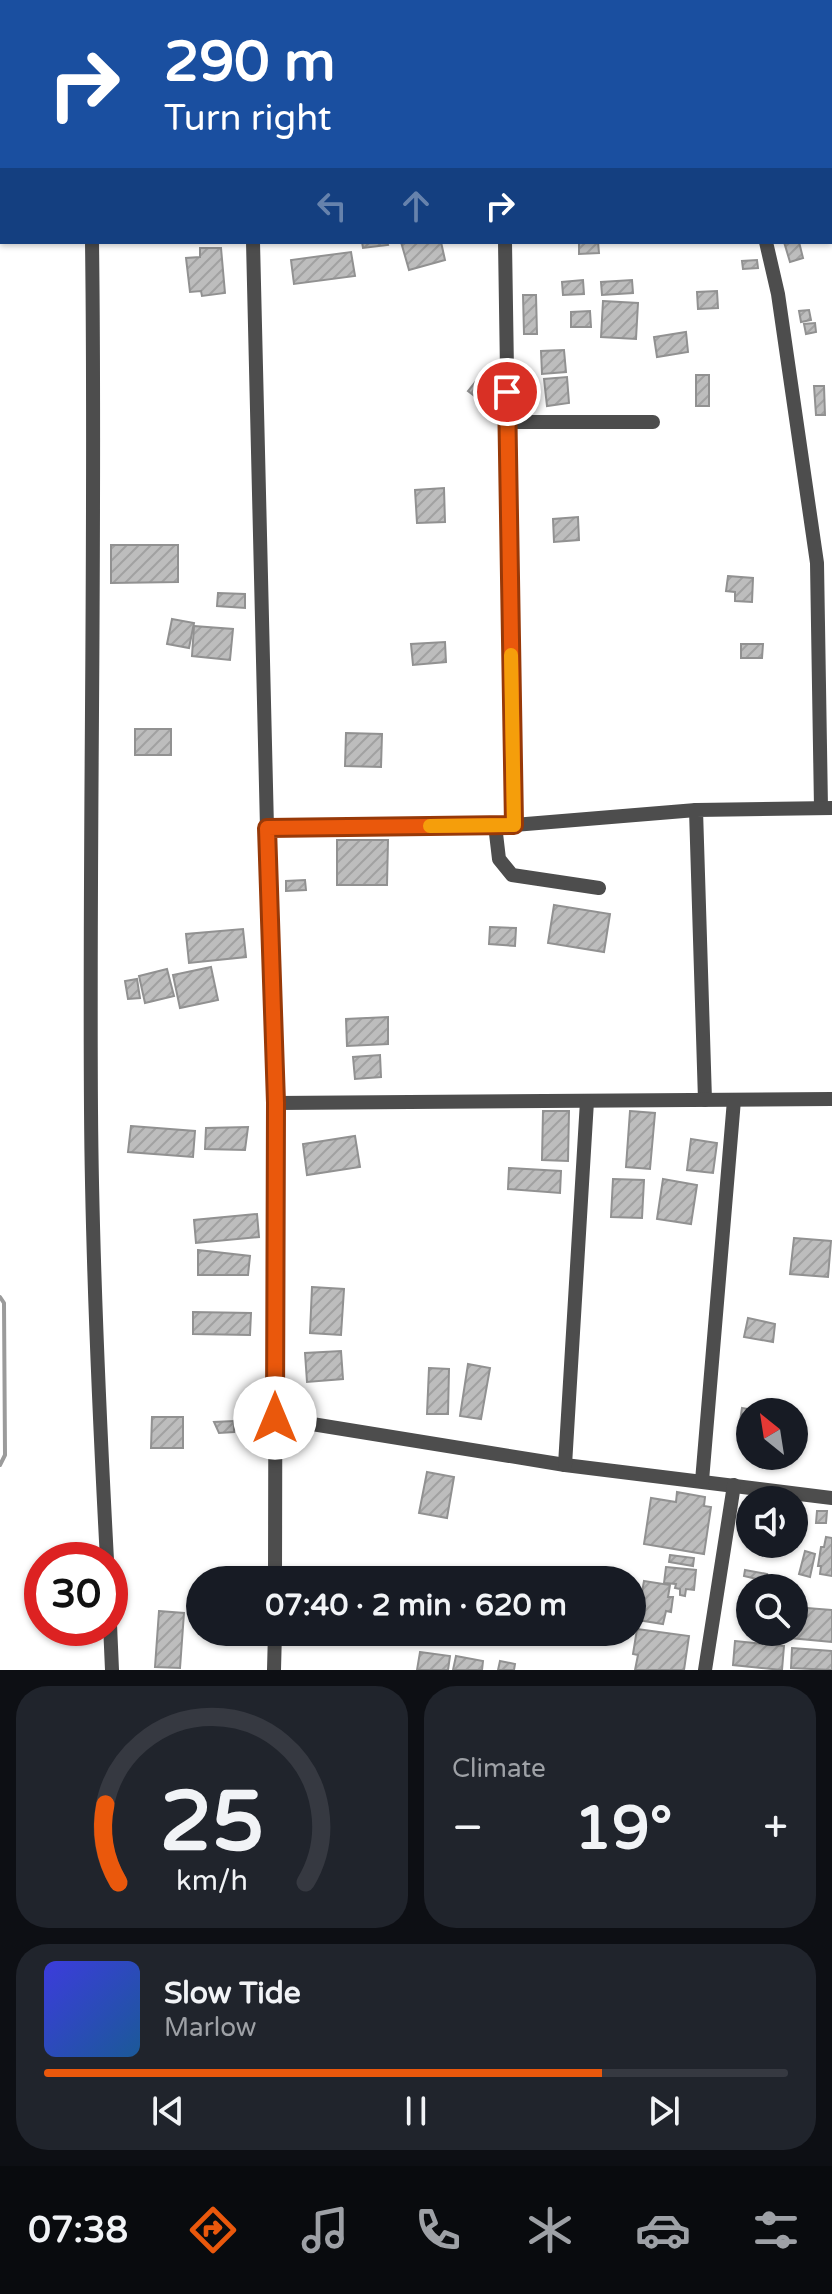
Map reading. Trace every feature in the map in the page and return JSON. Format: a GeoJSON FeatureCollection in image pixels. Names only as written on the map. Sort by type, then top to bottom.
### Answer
{"type":"FeatureCollection","features":[{"type":"Feature","properties":{"kind":"street"},"geometry":{"type":"LineString","coordinates":[[92,244],[95,465],[91,1111],[98,1397],[106,1542]]}},
{"type":"Feature","properties":{"kind":"street"},"geometry":{"type":"LineString","coordinates":[[253,244],[276,1103],[275,1566]]}},
{"type":"Feature","properties":{"kind":"street"},"geometry":{"type":"LineString","coordinates":[[505,244],[514,825]]}},
{"type":"Feature","properties":{"kind":"street"},"geometry":{"type":"LineString","coordinates":[[267,828],[514,825],[696,810],[826,808],[817,563],[778,294],[766,244]]}},
{"type":"Feature","properties":{"kind":"street"},"geometry":{"type":"LineString","coordinates":[[508,422],[653,422]]}},
{"type":"Feature","properties":{"kind":"street"},"geometry":{"type":"LineString","coordinates":[[696,810],[705,1100]]}},
{"type":"Feature","properties":{"kind":"street"},"geometry":{"type":"LineString","coordinates":[[495,825],[499,859],[512,875],[599,888]]}},
{"type":"Feature","properties":{"kind":"street"},"geometry":{"type":"LineString","coordinates":[[276,1103],[832,1099]]}},
{"type":"Feature","properties":{"kind":"street"},"geometry":{"type":"LineString","coordinates":[[702,1481],[734,1100]]}},
{"type":"Feature","properties":{"kind":"street"},"geometry":{"type":"LineString","coordinates":[[565,1465],[587,1101]]}},
{"type":"Feature","properties":{"kind":"street"},"geometry":{"type":"LineString","coordinates":[[275,1418],[565,1465],[832,1498]]}},
{"type":"Feature","properties":{"kind":"street"},"geometry":{"type":"LineString","coordinates":[[705,1670],[734,1485]]}},
{"type":"Feature","properties":{"kind":"street"},"geometry":{"type":"LineString","coordinates":[[111,1646],[112,1670]]}},
{"type":"Feature","properties":{"kind":"street"},"geometry":{"type":"LineString","coordinates":[[274,1670],[275,1646]]}},
{"type":"Feature","properties":{"kind":"building"},"geometry":{"type":"Polygon","coordinates":[[[362,244],[388,245],[363,248],[362,244]]]}},
{"type":"Feature","properties":{"kind":"building"},"geometry":{"type":"Polygon","coordinates":[[[402,244],[441,244],[445,260],[409,270],[402,244]]]}},
{"type":"Feature","properties":{"kind":"building"},"geometry":{"type":"Polygon","coordinates":[[[579,244],[598,244],[599,253],[579,254],[579,244]]]}},
{"type":"Feature","properties":{"kind":"building"},"geometry":{"type":"Polygon","coordinates":[[[785,244],[800,244],[803,258],[790,262],[785,244]]]}},
{"type":"Feature","properties":{"kind":"building"},"geometry":{"type":"Polygon","coordinates":[[[200,248],[221,248],[225,293],[202,296],[201,291],[190,292],[186,258],[200,257],[200,248]]]}},
{"type":"Feature","properties":{"kind":"building"},"geometry":{"type":"Polygon","coordinates":[[[351,252],[355,276],[294,284],[291,260],[351,252]]]}},
{"type":"Feature","properties":{"kind":"building"},"geometry":{"type":"Polygon","coordinates":[[[757,260],[758,268],[743,269],[742,261],[757,260]]]}},
{"type":"Feature","properties":{"kind":"building"},"geometry":{"type":"Polygon","coordinates":[[[583,280],[584,294],[563,295],[562,282],[583,280]]]}},
{"type":"Feature","properties":{"kind":"building"},"geometry":{"type":"Polygon","coordinates":[[[632,280],[633,293],[602,295],[601,282],[632,280]]]}},
{"type":"Feature","properties":{"kind":"building"},"geometry":{"type":"Polygon","coordinates":[[[717,291],[718,308],[698,309],[697,292],[717,291]]]}},
{"type":"Feature","properties":{"kind":"building"},"geometry":{"type":"Polygon","coordinates":[[[523,295],[536,295],[537,334],[524,334],[523,295]]]}},
{"type":"Feature","properties":{"kind":"building"},"geometry":{"type":"Polygon","coordinates":[[[603,301],[638,303],[636,339],[601,337],[603,301]]]}},
{"type":"Feature","properties":{"kind":"building"},"geometry":{"type":"Polygon","coordinates":[[[809,310],[811,320],[801,322],[799,311],[809,310]]]}},
{"type":"Feature","properties":{"kind":"building"},"geometry":{"type":"Polygon","coordinates":[[[590,311],[591,327],[571,327],[571,312],[590,311]]]}},
{"type":"Feature","properties":{"kind":"building"},"geometry":{"type":"Polygon","coordinates":[[[815,323],[816,332],[806,334],[804,324],[815,323]]]}},
{"type":"Feature","properties":{"kind":"building"},"geometry":{"type":"Polygon","coordinates":[[[686,332],[688,352],[657,357],[654,337],[686,332]]]}},
{"type":"Feature","properties":{"kind":"building"},"geometry":{"type":"Polygon","coordinates":[[[564,350],[566,372],[542,374],[541,351],[564,350]]]}},
{"type":"Feature","properties":{"kind":"building"},"geometry":{"type":"Polygon","coordinates":[[[481,375],[490,383],[477,398],[468,391],[481,375]]]}},
{"type":"Feature","properties":{"kind":"building"},"geometry":{"type":"Polygon","coordinates":[[[696,375],[709,375],[709,406],[696,406],[696,375]]]}},
{"type":"Feature","properties":{"kind":"building"},"geometry":{"type":"Polygon","coordinates":[[[567,377],[569,403],[547,406],[544,379],[567,377]]]}},
{"type":"Feature","properties":{"kind":"building"},"geometry":{"type":"Polygon","coordinates":[[[814,386],[824,386],[825,415],[816,415],[814,386]]]}},
{"type":"Feature","properties":{"kind":"building"},"geometry":{"type":"Polygon","coordinates":[[[444,488],[445,522],[417,523],[415,490],[444,488]]]}},
{"type":"Feature","properties":{"kind":"building"},"geometry":{"type":"Polygon","coordinates":[[[578,517],[579,540],[554,542],[553,519],[578,517]]]}},
{"type":"Feature","properties":{"kind":"building"},"geometry":{"type":"Polygon","coordinates":[[[111,545],[178,545],[178,582],[111,583],[111,545]]]}},
{"type":"Feature","properties":{"kind":"building"},"geometry":{"type":"Polygon","coordinates":[[[728,576],[753,578],[752,602],[735,601],[735,592],[726,591],[728,576]]]}},
{"type":"Feature","properties":{"kind":"building"},"geometry":{"type":"Polygon","coordinates":[[[218,593],[245,594],[245,608],[217,606],[218,593]]]}},
{"type":"Feature","properties":{"kind":"building"},"geometry":{"type":"Polygon","coordinates":[[[172,619],[194,623],[189,648],[167,644],[172,619]]]}},
{"type":"Feature","properties":{"kind":"building"},"geometry":{"type":"Polygon","coordinates":[[[194,626],[233,629],[230,660],[192,656],[194,626]]]}},
{"type":"Feature","properties":{"kind":"building"},"geometry":{"type":"Polygon","coordinates":[[[445,642],[446,662],[413,665],[411,644],[445,642]]]}},
{"type":"Feature","properties":{"kind":"building"},"geometry":{"type":"Polygon","coordinates":[[[741,644],[763,644],[762,658],[741,658],[741,644]]]}},
{"type":"Feature","properties":{"kind":"building"},"geometry":{"type":"Polygon","coordinates":[[[135,729],[171,729],[171,755],[135,755],[135,729]]]}},
{"type":"Feature","properties":{"kind":"building"},"geometry":{"type":"Polygon","coordinates":[[[346,733],[382,734],[381,767],[345,766],[346,733]]]}},
{"type":"Feature","properties":{"kind":"building"},"geometry":{"type":"Polygon","coordinates":[[[337,840],[388,840],[387,885],[337,885],[337,840]]]}},
{"type":"Feature","properties":{"kind":"building"},"geometry":{"type":"Polygon","coordinates":[[[305,880],[306,890],[286,891],[286,881],[305,880]]]}},
{"type":"Feature","properties":{"kind":"building"},"geometry":{"type":"Polygon","coordinates":[[[554,905],[610,914],[604,952],[548,943],[554,905]]]}},
{"type":"Feature","properties":{"kind":"building"},"geometry":{"type":"Polygon","coordinates":[[[490,927],[516,928],[515,946],[489,944],[490,927]]]}},
{"type":"Feature","properties":{"kind":"building"},"geometry":{"type":"Polygon","coordinates":[[[243,929],[246,957],[189,963],[186,934],[243,929]]]}},
{"type":"Feature","properties":{"kind":"building"},"geometry":{"type":"Polygon","coordinates":[[[211,967],[218,1000],[180,1008],[173,975],[211,967]]]}},
{"type":"Feature","properties":{"kind":"building"},"geometry":{"type":"Polygon","coordinates":[[[167,969],[174,996],[145,1003],[139,976],[167,969]]]}},
{"type":"Feature","properties":{"kind":"building"},"geometry":{"type":"Polygon","coordinates":[[[137,979],[140,998],[128,999],[125,981],[137,979]]]}},
{"type":"Feature","properties":{"kind":"building"},"geometry":{"type":"Polygon","coordinates":[[[388,1017],[388,1044],[347,1046],[346,1019],[388,1017]]]}},
{"type":"Feature","properties":{"kind":"building"},"geometry":{"type":"Polygon","coordinates":[[[380,1055],[381,1077],[355,1079],[353,1057],[380,1055]]]}},
{"type":"Feature","properties":{"kind":"building"},"geometry":{"type":"Polygon","coordinates":[[[543,1111],[569,1111],[568,1161],[542,1160],[543,1111]]]}},
{"type":"Feature","properties":{"kind":"building"},"geometry":{"type":"Polygon","coordinates":[[[630,1111],[655,1113],[650,1169],[626,1167],[630,1111]]]}},
{"type":"Feature","properties":{"kind":"building"},"geometry":{"type":"Polygon","coordinates":[[[131,1126],[195,1131],[193,1157],[128,1152],[131,1126]]]}},
{"type":"Feature","properties":{"kind":"building"},"geometry":{"type":"Polygon","coordinates":[[[248,1127],[245,1150],[205,1149],[206,1128],[248,1127]]]}},
{"type":"Feature","properties":{"kind":"building"},"geometry":{"type":"Polygon","coordinates":[[[355,1136],[360,1167],[307,1175],[303,1144],[355,1136]]]}},
{"type":"Feature","properties":{"kind":"building"},"geometry":{"type":"Polygon","coordinates":[[[691,1139],[717,1143],[713,1173],[687,1170],[691,1139]]]}},
{"type":"Feature","properties":{"kind":"building"},"geometry":{"type":"Polygon","coordinates":[[[509,1168],[561,1171],[560,1193],[508,1189],[509,1168]]]}},
{"type":"Feature","properties":{"kind":"building"},"geometry":{"type":"Polygon","coordinates":[[[613,1179],[644,1180],[642,1218],[611,1217],[613,1179]]]}},
{"type":"Feature","properties":{"kind":"building"},"geometry":{"type":"Polygon","coordinates":[[[663,1179],[697,1185],[691,1224],[657,1219],[663,1179]]]}},
{"type":"Feature","properties":{"kind":"building"},"geometry":{"type":"Polygon","coordinates":[[[257,1214],[259,1237],[196,1243],[194,1220],[257,1214]]]}},
{"type":"Feature","properties":{"kind":"building"},"geometry":{"type":"Polygon","coordinates":[[[794,1238],[831,1241],[828,1277],[790,1274],[794,1238]]]}},
{"type":"Feature","properties":{"kind":"building"},"geometry":{"type":"Polygon","coordinates":[[[198,1250],[250,1256],[248,1275],[198,1275],[198,1250]]]}},
{"type":"Feature","properties":{"kind":"building"},"geometry":{"type":"Polygon","coordinates":[[[312,1287],[344,1289],[341,1335],[310,1333],[312,1287]]]}},
{"type":"Feature","properties":{"kind":"building"},"geometry":{"type":"Polygon","coordinates":[[[193,1312],[251,1313],[250,1335],[193,1334],[193,1312]]]}},
{"type":"Feature","properties":{"kind":"building"},"geometry":{"type":"Polygon","coordinates":[[[748,1318],[775,1324],[773,1342],[744,1337],[748,1318]]]}},
{"type":"Feature","properties":{"kind":"building"},"geometry":{"type":"Polygon","coordinates":[[[341,1351],[343,1379],[307,1382],[305,1353],[341,1351]]]}},
{"type":"Feature","properties":{"kind":"building"},"geometry":{"type":"Polygon","coordinates":[[[468,1364],[490,1368],[481,1419],[460,1416],[468,1364]]]}},
{"type":"Feature","properties":{"kind":"building"},"geometry":{"type":"Polygon","coordinates":[[[429,1368],[449,1369],[448,1414],[427,1414],[429,1368]]]}},
{"type":"Feature","properties":{"kind":"building"},"geometry":{"type":"Polygon","coordinates":[[[152,1417],[183,1417],[183,1448],[151,1448],[152,1417]]]}},
{"type":"Feature","properties":{"kind":"building"},"geometry":{"type":"Polygon","coordinates":[[[234,1421],[234,1432],[219,1433],[214,1422],[234,1421]]]}},
{"type":"Feature","properties":{"kind":"building"},"geometry":{"type":"Polygon","coordinates":[[[427,1472],[454,1477],[447,1518],[419,1513],[427,1472]]]}},
{"type":"Feature","properties":{"kind":"building"},"geometry":{"type":"Polygon","coordinates":[[[677,1492],[705,1497],[704,1506],[711,1507],[704,1554],[644,1544],[651,1498],[676,1502],[677,1492]]]}},
{"type":"Feature","properties":{"kind":"building"},"geometry":{"type":"Polygon","coordinates":[[[817,1511],[827,1511],[826,1523],[816,1523],[817,1511]]]}},
{"type":"Feature","properties":{"kind":"building"},"geometry":{"type":"Polygon","coordinates":[[[826,1537],[832,1538],[832,1576],[820,1574],[821,1566],[818,1566],[826,1537]]]}},
{"type":"Feature","properties":{"kind":"building"},"geometry":{"type":"Polygon","coordinates":[[[808,1552],[815,1554],[810,1577],[799,1574],[808,1552]]]}},
{"type":"Feature","properties":{"kind":"building"},"geometry":{"type":"Polygon","coordinates":[[[670,1555],[694,1558],[693,1566],[669,1562],[670,1555]]]}},
{"type":"Feature","properties":{"kind":"building"},"geometry":{"type":"Polygon","coordinates":[[[666,1567],[696,1570],[694,1590],[686,1589],[685,1596],[680,1595],[676,1584],[664,1583],[666,1567]]]}},
{"type":"Feature","properties":{"kind":"building"},"geometry":{"type":"Polygon","coordinates":[[[745,1570],[767,1574],[744,1574],[745,1570]]]}},
{"type":"Feature","properties":{"kind":"building"},"geometry":{"type":"Polygon","coordinates":[[[646,1581],[670,1585],[668,1597],[673,1597],[671,1612],[666,1611],[663,1624],[646,1621],[646,1581]]]}},
{"type":"Feature","properties":{"kind":"building"},"geometry":{"type":"Polygon","coordinates":[[[808,1608],[832,1610],[832,1642],[808,1640],[808,1608]]]}},
{"type":"Feature","properties":{"kind":"building"},"geometry":{"type":"Polygon","coordinates":[[[159,1611],[184,1613],[180,1668],[155,1667],[159,1611]]]}},
{"type":"Feature","properties":{"kind":"building"},"geometry":{"type":"Polygon","coordinates":[[[646,1630],[689,1636],[684,1670],[635,1670],[638,1655],[633,1654],[634,1646],[646,1646],[646,1630]]]}},
{"type":"Feature","properties":{"kind":"building"},"geometry":{"type":"Polygon","coordinates":[[[735,1641],[736,1646],[784,1646],[782,1670],[733,1665],[735,1641]]]}},
{"type":"Feature","properties":{"kind":"building"},"geometry":{"type":"Polygon","coordinates":[[[792,1648],[832,1651],[832,1670],[791,1668],[792,1648]]]}},
{"type":"Feature","properties":{"kind":"building"},"geometry":{"type":"Polygon","coordinates":[[[420,1652],[450,1656],[448,1670],[417,1670],[420,1652]]]}},
{"type":"Feature","properties":{"kind":"building"},"geometry":{"type":"Polygon","coordinates":[[[456,1656],[483,1661],[482,1670],[453,1670],[456,1656]]]}},
{"type":"Feature","properties":{"kind":"building"},"geometry":{"type":"Polygon","coordinates":[[[500,1661],[515,1664],[514,1670],[498,1670],[500,1661]]]}},
{"type":"Feature","properties":{"kind":"waterway"},"geometry":{"type":"LineString","coordinates":[[0,1297],[4,1303],[5,1455],[0,1465]]}},
{"type":"Feature","properties":{"kind":"slow traffic"},"geometry":{"type":"LineString","coordinates":[[430,826],[514,825],[511,655]]}},
{"type":"Feature","properties":{"kind":"route"},"geometry":{"type":"LineString","coordinates":[[275,1418],[276,1103],[267,828],[514,825],[507,392]]}}]}
